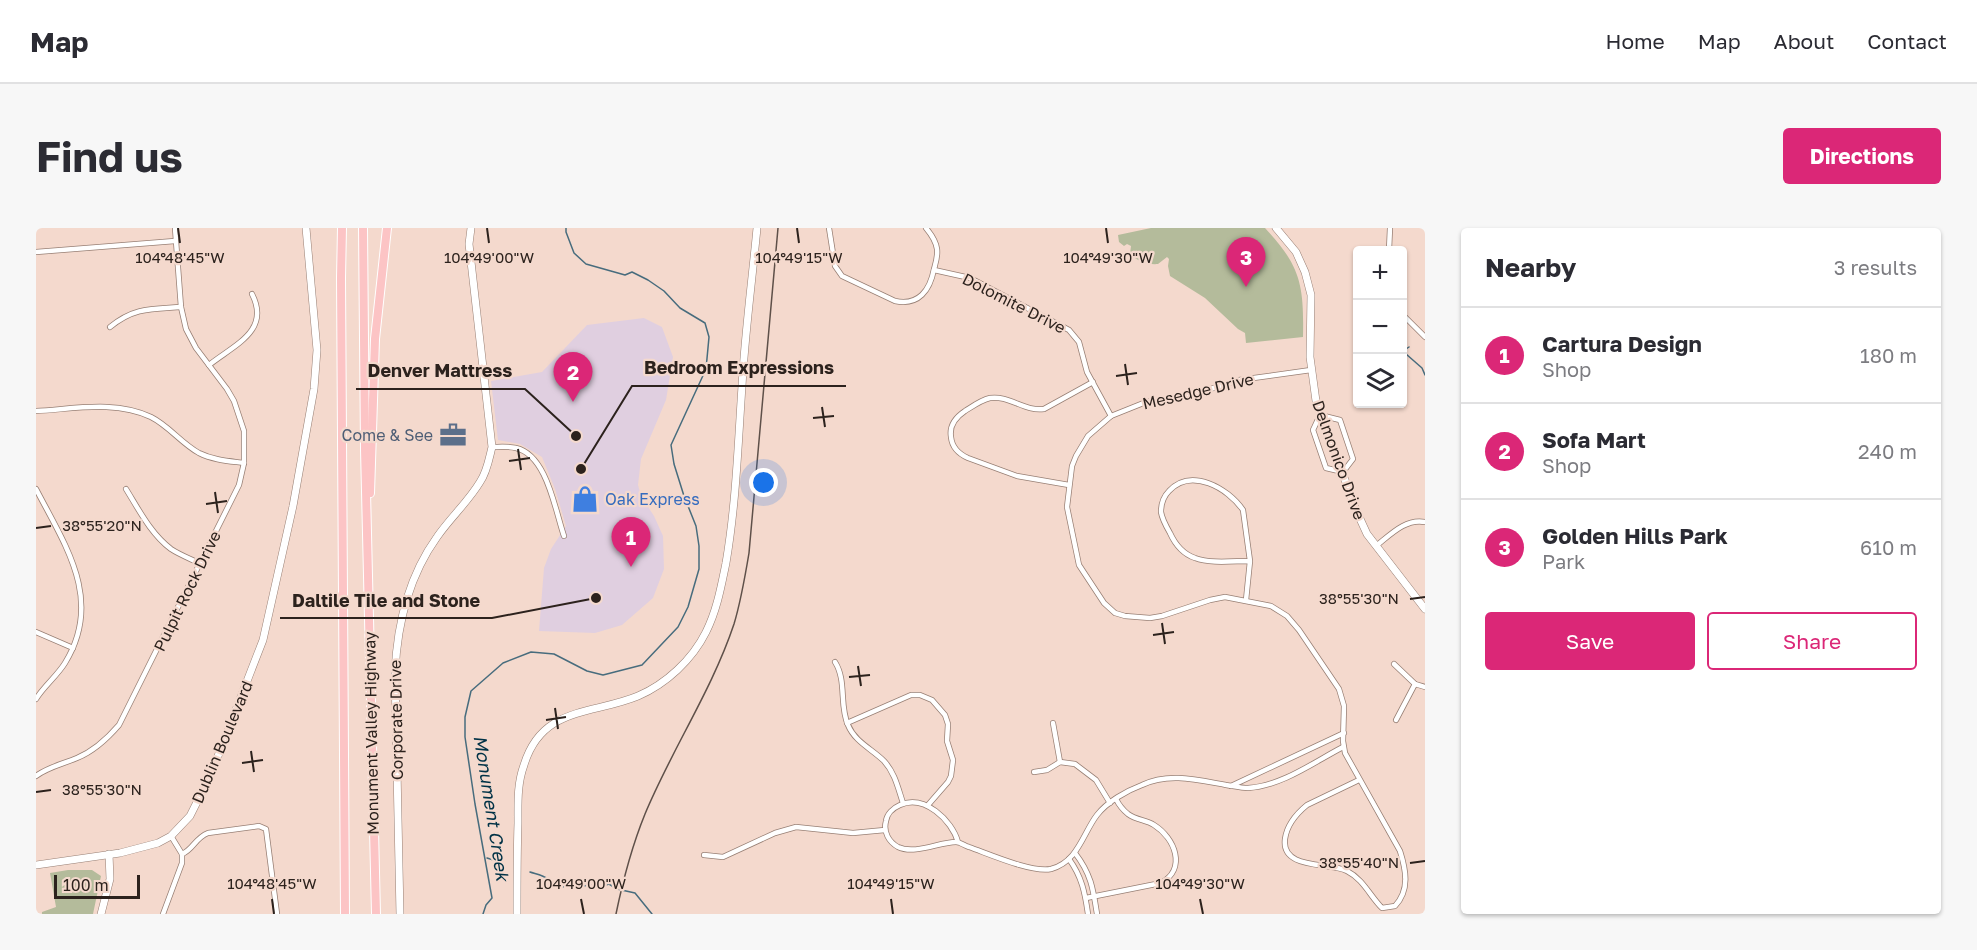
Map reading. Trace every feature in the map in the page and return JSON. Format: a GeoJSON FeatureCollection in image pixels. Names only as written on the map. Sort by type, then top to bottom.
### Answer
{"type":"FeatureCollection","features":[{"type":"Feature","properties":{"kind":"highway","name":"Monument Valley Highway"},"geometry":{"type":"LineString","coordinates":[[340,228],[345,914]]}},
{"type":"Feature","properties":{"kind":"highway","name":"Monument Valley Highway"},"geometry":{"type":"LineString","coordinates":[[363,228],[366,514],[376,914]]}},
{"type":"Feature","properties":{"kind":"highway"},"geometry":{"type":"LineString","coordinates":[[366,514],[371,476],[375,339],[387,228]]}},
{"type":"Feature","properties":{"kind":"street","name":"Pulpit Rock Drive"},"geometry":{"type":"LineString","coordinates":[[36,776],[92,750],[119,725],[201,564],[238,485],[244,463],[244,431],[238,412],[227,389],[189,336],[181,307],[175,228]]}},
{"type":"Feature","properties":{"kind":"street","name":"Dublin Boulevard"},"geometry":{"type":"LineString","coordinates":[[36,865],[109,854],[158,843],[171,836],[190,816],[211,774],[263,640],[293,506],[314,388],[317,350],[306,228]]}},
{"type":"Feature","properties":{"kind":"street","name":"Corporate Drive"},"geometry":{"type":"LineString","coordinates":[[400,914],[396,647],[404,610],[423,561],[436,538],[480,483],[486,472],[492,447],[469,244],[471,228]]}},
{"type":"Feature","properties":{"kind":"street"},"geometry":{"type":"LineString","coordinates":[[517,914],[518,796],[524,764],[536,740],[568,715],[621,702],[661,684],[693,651],[705,634],[714,614],[722,585],[733,518],[743,369],[757,228]]}},
{"type":"Feature","properties":{"kind":"street"},"geometry":{"type":"LineString","coordinates":[[829,228],[835,266],[842,276],[895,301],[908,302],[923,294],[931,284],[937,250],[926,228]]}},
{"type":"Feature","properties":{"kind":"street","name":"Delmonico Drive"},"geometry":{"type":"LineString","coordinates":[[1276,228],[1296,252],[1305,272],[1311,295],[1311,370],[1316,401],[1360,519],[1367,534],[1425,609]]}},
{"type":"Feature","properties":{"kind":"street"},"geometry":{"type":"LineString","coordinates":[[1389,246],[1390,228]]}},
{"type":"Feature","properties":{"kind":"street"},"geometry":{"type":"LineString","coordinates":[[36,252],[175,241]]}},
{"type":"Feature","properties":{"kind":"street","name":"Dolomite Drive"},"geometry":{"type":"LineString","coordinates":[[934,270],[970,278],[1070,330],[1082,348],[1087,372],[1112,417]]}},
{"type":"Feature","properties":{"kind":"street"},"geometry":{"type":"LineString","coordinates":[[209,365],[254,329],[258,305],[252,294]]}},
{"type":"Feature","properties":{"kind":"street"},"geometry":{"type":"LineString","coordinates":[[110,327],[119,319],[136,311],[181,307]]}},
{"type":"Feature","properties":{"kind":"street"},"geometry":{"type":"LineString","coordinates":[[1407,319],[1425,337]]}},
{"type":"Feature","properties":{"kind":"street","name":"Mesedge Drive"},"geometry":{"type":"LineString","coordinates":[[1311,370],[1239,380],[1184,397],[1146,402],[1112,417],[1096,428],[1081,446],[1072,466],[1067,507],[1079,565],[1104,603],[1115,613],[1150,618],[1218,598],[1246,600],[1271,606],[1293,622],[1339,689],[1344,706],[1343,747],[1349,762],[1400,851],[1405,869],[1405,888],[1400,902],[1395,906],[1382,908],[1356,876],[1334,867],[1297,861],[1288,855],[1285,849],[1290,825],[1301,810],[1359,780]]}},
{"type":"Feature","properties":{"kind":"street"},"geometry":{"type":"LineString","coordinates":[[1069,485],[1017,476],[968,458],[962,455],[952,443],[951,429],[958,416],[988,398],[1001,399],[1037,410],[1044,409],[1093,382]]}},
{"type":"Feature","properties":{"kind":"street"},"geometry":{"type":"LineString","coordinates":[[36,411],[109,407],[131,410],[158,422],[199,453],[216,459],[244,463]]}},
{"type":"Feature","properties":{"kind":"street"},"geometry":{"type":"LineString","coordinates":[[1320,415],[1340,420],[1353,459],[1343,472],[1326,468],[1313,430],[1320,415]]}},
{"type":"Feature","properties":{"kind":"street"},"geometry":{"type":"LineString","coordinates":[[492,447],[515,448],[527,453],[538,463],[564,536]]}},
{"type":"Feature","properties":{"kind":"street"},"geometry":{"type":"LineString","coordinates":[[1246,600],[1250,561],[1243,510],[1226,492],[1201,481],[1174,485],[1163,497],[1161,512],[1163,519],[1173,539],[1186,554],[1208,561],[1250,561]]}},
{"type":"Feature","properties":{"kind":"street"},"geometry":{"type":"LineString","coordinates":[[36,489],[73,559],[81,585],[81,620],[73,648],[60,670],[36,699]]}},
{"type":"Feature","properties":{"kind":"street"},"geometry":{"type":"LineString","coordinates":[[126,489],[157,536],[172,550],[201,564]]}},
{"type":"Feature","properties":{"kind":"street"},"geometry":{"type":"LineString","coordinates":[[1376,546],[1405,524],[1419,520],[1425,522]]}},
{"type":"Feature","properties":{"kind":"street"},"geometry":{"type":"LineString","coordinates":[[36,632],[73,648]]}},
{"type":"Feature","properties":{"kind":"street"},"geometry":{"type":"LineString","coordinates":[[835,662],[841,672],[847,723],[859,741],[889,768],[903,803]]}},
{"type":"Feature","properties":{"kind":"street"},"geometry":{"type":"LineString","coordinates":[[1394,664],[1415,684],[1425,687]]}},
{"type":"Feature","properties":{"kind":"street"},"geometry":{"type":"LineString","coordinates":[[1396,720],[1415,684]]}},
{"type":"Feature","properties":{"kind":"street"},"geometry":{"type":"LineString","coordinates":[[847,723],[911,695],[920,695],[932,700],[947,720],[947,741],[953,770],[948,782],[927,805]]}},
{"type":"Feature","properties":{"kind":"street"},"geometry":{"type":"LineString","coordinates":[[1053,723],[1060,762]]}},
{"type":"Feature","properties":{"kind":"street"},"geometry":{"type":"LineString","coordinates":[[1231,786],[1344,733]]}},
{"type":"Feature","properties":{"kind":"street"},"geometry":{"type":"LineString","coordinates":[[958,842],[951,826],[927,805],[916,802],[903,803],[891,811],[886,819],[885,830],[891,842],[904,849],[958,842],[1041,870],[1055,867],[1069,859],[1075,853],[1096,817],[1110,803],[1147,782],[1183,777],[1245,788],[1270,784],[1343,747]]}},
{"type":"Feature","properties":{"kind":"street"},"geometry":{"type":"LineString","coordinates":[[1034,772],[1047,770],[1060,762],[1068,762],[1081,768],[1096,780],[1110,803]]}},
{"type":"Feature","properties":{"kind":"street"},"geometry":{"type":"LineString","coordinates":[[1086,898],[1161,883],[1172,872],[1177,860],[1171,842],[1161,830],[1126,813],[1116,799]]}},
{"type":"Feature","properties":{"kind":"street"},"geometry":{"type":"LineString","coordinates":[[182,854],[189,852],[200,836],[208,833],[259,826],[266,829],[277,914]]}},
{"type":"Feature","properties":{"kind":"street"},"geometry":{"type":"LineString","coordinates":[[704,855],[723,856],[776,833],[796,827],[853,833],[885,830]]}},
{"type":"Feature","properties":{"kind":"street"},"geometry":{"type":"LineString","coordinates":[[163,914],[182,863],[182,854],[171,836]]}},
{"type":"Feature","properties":{"kind":"street"},"geometry":{"type":"LineString","coordinates":[[1075,853],[1088,873],[1095,896],[1097,914]]}},
{"type":"Feature","properties":{"kind":"street"},"geometry":{"type":"LineString","coordinates":[[101,914],[110,879],[109,854]]}},
{"type":"Feature","properties":{"kind":"street"},"geometry":{"type":"LineString","coordinates":[[1069,859],[1080,876],[1088,914]]}},
{"type":"Feature","properties":{"kind":"shaded area"},"geometry":{"type":"Polygon","coordinates":[[[644,318],[662,327],[673,357],[666,400],[641,459],[638,485],[641,496],[663,536],[664,569],[653,598],[622,625],[595,633],[539,631],[544,568],[551,549],[566,526],[542,457],[520,444],[498,440],[491,381],[542,372],[587,325],[644,318]]]}},
{"type":"Feature","properties":{"kind":"green space"},"geometry":{"type":"Polygon","coordinates":[[[1151,228],[1265,228],[1286,254],[1298,278],[1303,304],[1303,337],[1246,343],[1245,333],[1205,298],[1170,276],[1167,257],[1158,264],[1143,262],[1130,254],[1131,246],[1127,244],[1124,246],[1119,242],[1118,235],[1151,228]]]}},
{"type":"Feature","properties":{"kind":"green space"},"geometry":{"type":"Polygon","coordinates":[[[92,870],[101,876],[93,914],[42,914],[56,907],[50,873],[92,870]]]}},
{"type":"Feature","properties":{"kind":"waterway","name":"Monument Creek"},"geometry":{"type":"LineString","coordinates":[[483,914],[492,898],[465,737],[465,717],[471,691],[503,663],[531,652],[554,654],[587,671],[603,675],[642,665],[678,627],[688,607],[699,569],[696,526],[674,464],[671,445],[706,369],[709,337],[705,323],[680,308],[664,291],[632,272],[625,275],[586,264],[574,253],[566,228]]}},
{"type":"Feature","properties":{"kind":"waterway"},"geometry":{"type":"LineString","coordinates":[[1409,347],[1406,349],[1406,354],[1422,368],[1425,375]]}},
{"type":"Feature","properties":{"kind":"waterway"},"geometry":{"type":"LineString","coordinates":[[487,858],[500,862]]}},
{"type":"Feature","properties":{"kind":"waterway"},"geometry":{"type":"LineString","coordinates":[[530,872],[544,876],[565,887],[609,884],[617,889],[635,893],[652,914]]}},
{"type":"Feature","properties":{"kind":"railway"},"geometry":{"type":"LineString","coordinates":[[616,914],[628,863],[645,814],[715,672],[739,607],[749,553],[778,228]]}},
{"type":"Feature","properties":{"kind":"place","name":"Golden Hills Park"},"geometry":{"type":"Point","coordinates":[1246,287]}},
{"type":"Feature","properties":{"kind":"place","name":"Sofa Mart"},"geometry":{"type":"Point","coordinates":[573,402]}},
{"type":"Feature","properties":{"kind":"place","name":"Come & See"},"geometry":{"type":"Point","coordinates":[453,435]}},
{"type":"Feature","properties":{"kind":"place","name":"Denver Mattress"},"geometry":{"type":"Point","coordinates":[576,436]}},
{"type":"Feature","properties":{"kind":"place","name":"Bedroom Expressions"},"geometry":{"type":"Point","coordinates":[581,469]}},
{"type":"Feature","properties":{"kind":"place","name":"Oak Express"},"geometry":{"type":"Point","coordinates":[585,499]}},
{"type":"Feature","properties":{"kind":"place","name":"Cartura Design"},"geometry":{"type":"Point","coordinates":[631,567]}},
{"type":"Feature","properties":{"kind":"place","name":"Daltile Tile and Stone"},"geometry":{"type":"Point","coordinates":[596,598]}}]}
